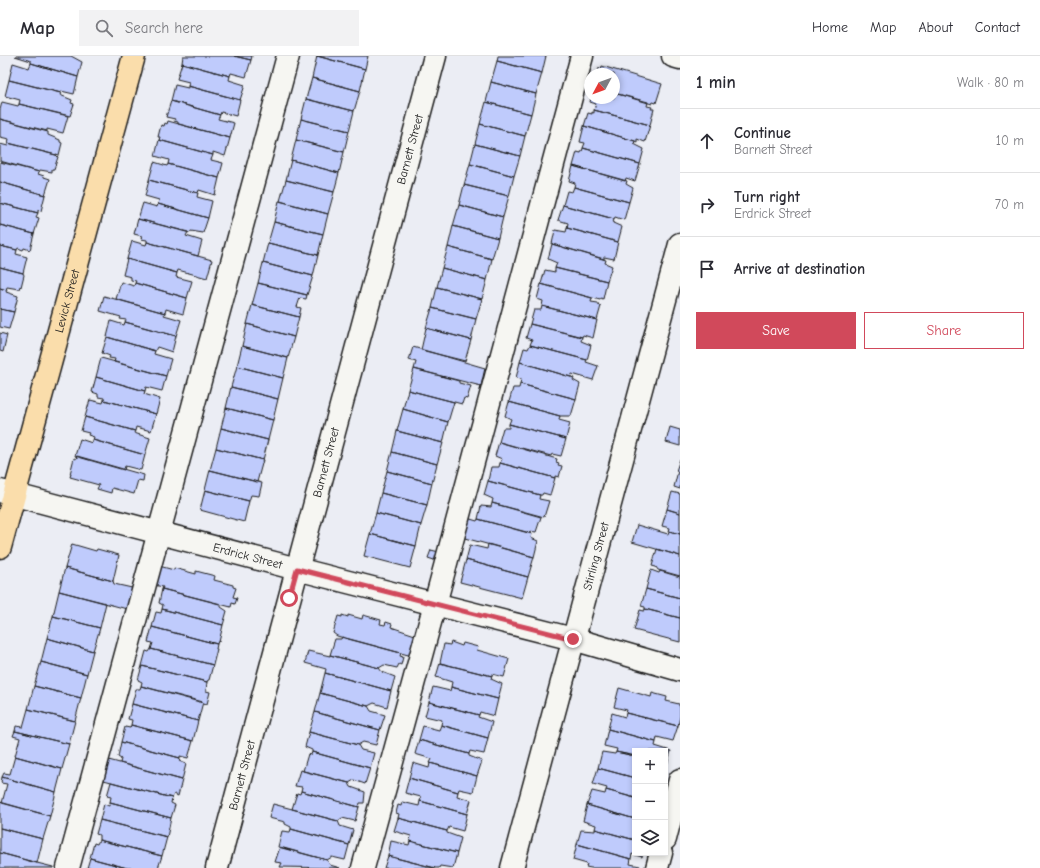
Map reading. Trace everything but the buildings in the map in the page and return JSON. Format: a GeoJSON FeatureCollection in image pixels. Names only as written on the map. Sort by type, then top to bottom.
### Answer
{"type":"FeatureCollection","features":[{"type":"Feature","properties":{"kind":"highway","name":"Levick Street"},"geometry":{"type":"LineString","coordinates":[[0,547],[7,493],[134,56]]}},
{"type":"Feature","properties":{"kind":"street"},"geometry":{"type":"LineString","coordinates":[[68,868],[288,56]]}},
{"type":"Feature","properties":{"kind":"street","name":"Barnett Street"},"geometry":{"type":"LineString","coordinates":[[217,868],[435,56]]}},
{"type":"Feature","properties":{"kind":"street"},"geometry":{"type":"LineString","coordinates":[[364,868],[582,56]]}},
{"type":"Feature","properties":{"kind":"street"},"geometry":{"type":"LineString","coordinates":[[673,56],[680,58]]}},
{"type":"Feature","properties":{"kind":"street","name":"Stirling Street"},"geometry":{"type":"LineString","coordinates":[[512,868],[680,244]]}},
{"type":"Feature","properties":{"kind":"street","name":"Erdrick Street"},"geometry":{"type":"LineString","coordinates":[[7,493],[573,639],[680,670]]}},
{"type":"Feature","properties":{"kind":"street"},"geometry":{"type":"LineString","coordinates":[[668,827],[680,780]]}},
{"type":"Feature","properties":{"kind":"street"},"geometry":{"type":"LineString","coordinates":[[658,868],[660,856]]}},
{"type":"Feature","properties":{"kind":"route"},"geometry":{"type":"LineString","coordinates":[[289,598],[297,569],[573,639]]}}]}
